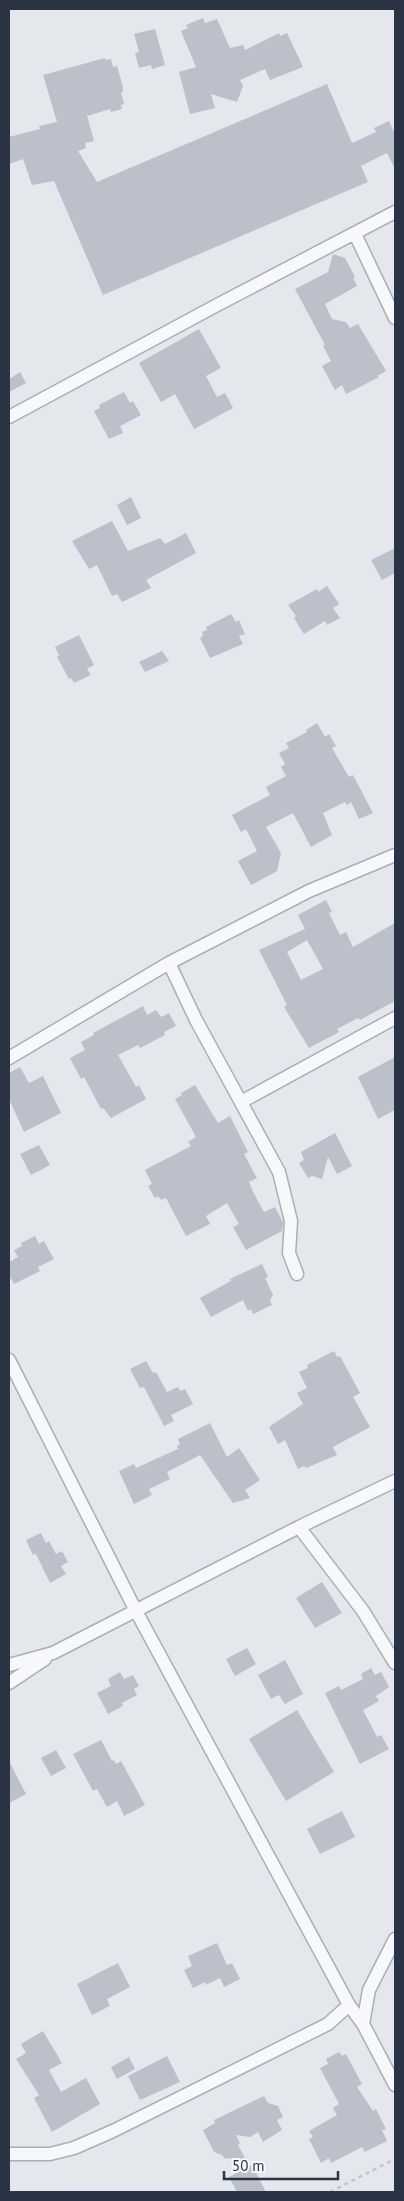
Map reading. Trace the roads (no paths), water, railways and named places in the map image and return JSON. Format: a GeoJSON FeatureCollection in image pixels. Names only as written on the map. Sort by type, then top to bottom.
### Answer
{"type":"FeatureCollection","features":[{"type":"Feature","properties":{"kind":"street"},"geometry":{"type":"LineString","coordinates":[[9,417],[395,212]]}},
{"type":"Feature","properties":{"kind":"street"},"geometry":{"type":"LineString","coordinates":[[355,234],[395,318]]}},
{"type":"Feature","properties":{"kind":"street"},"geometry":{"type":"LineString","coordinates":[[9,1058],[169,963],[309,891],[394,857]]}},
{"type":"Feature","properties":{"kind":"street"},"geometry":{"type":"LineString","coordinates":[[169,963],[196,1020],[279,1172],[291,1221],[290,1254],[297,1274]]}},
{"type":"Feature","properties":{"kind":"street"},"geometry":{"type":"LineString","coordinates":[[241,1102],[395,1018]]}},
{"type":"Feature","properties":{"kind":"street"},"geometry":{"type":"LineString","coordinates":[[9,1360],[136,1611],[349,2005],[363,2024],[395,2085]]}},
{"type":"Feature","properties":{"kind":"street"},"geometry":{"type":"LineString","coordinates":[[9,1683],[53,1653],[299,1527],[395,1481]]}},
{"type":"Feature","properties":{"kind":"street"},"geometry":{"type":"LineString","coordinates":[[299,1527],[363,1611],[395,1663]]}},
{"type":"Feature","properties":{"kind":"street"},"geometry":{"type":"LineString","coordinates":[[9,1665],[53,1653]]}},
{"type":"Feature","properties":{"kind":"street"},"geometry":{"type":"LineString","coordinates":[[363,2024],[369,1990],[395,1939]]}},
{"type":"Feature","properties":{"kind":"street"},"geometry":{"type":"LineString","coordinates":[[9,2154],[50,2154],[74,2148],[122,2127],[328,2024],[349,2005]]}}]}
